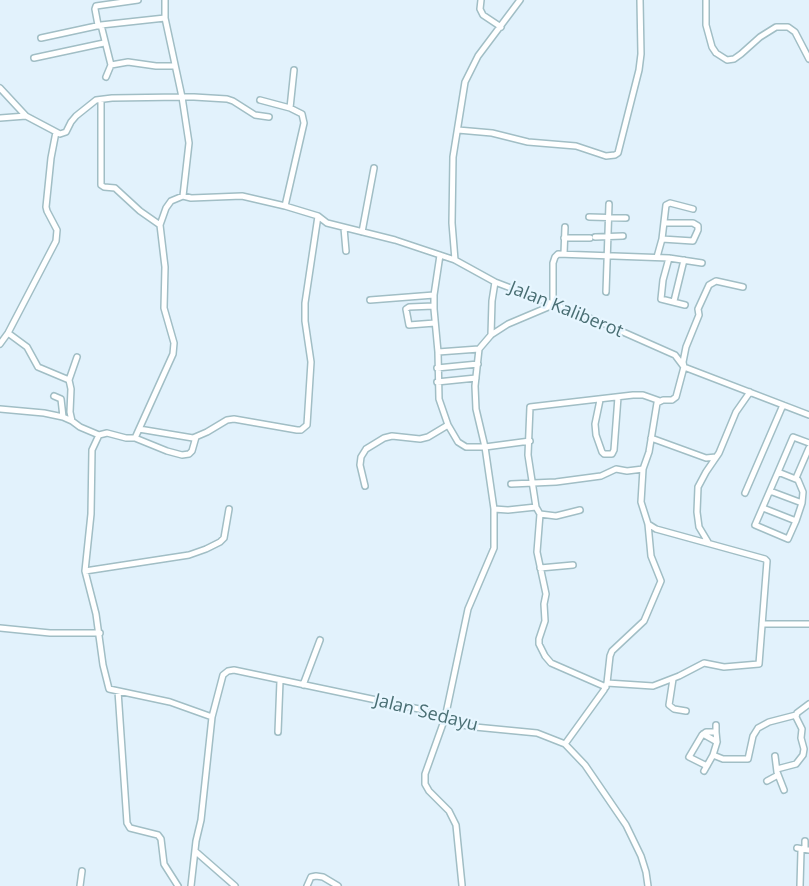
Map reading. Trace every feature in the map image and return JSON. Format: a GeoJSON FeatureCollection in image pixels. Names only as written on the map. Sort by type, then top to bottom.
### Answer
{"type":"FeatureCollection","features":[{"type":"Feature","properties":{"kind":"street"},"geometry":{"type":"LineString","coordinates":[[106,77],[111,65],[99,25],[96,6],[138,0]]}},
{"type":"Feature","properties":{"kind":"street"},"geometry":{"type":"LineString","coordinates":[[135,438],[174,348],[164,308],[165,267],[160,225],[166,208],[171,201],[183,196],[189,144],[182,98],[165,18],[165,0]]}},
{"type":"Feature","properties":{"kind":"street"},"geometry":{"type":"LineString","coordinates":[[482,0],[480,9],[483,15],[501,26]]}},
{"type":"Feature","properties":{"kind":"street"},"geometry":{"type":"LineString","coordinates":[[455,260],[452,214],[453,158],[465,82],[478,56],[520,0]]}},
{"type":"Feature","properties":{"kind":"street"},"geometry":{"type":"LineString","coordinates":[[458,130],[492,133],[528,142],[576,146],[606,156],[618,153],[639,70],[641,54],[640,0]]}},
{"type":"Feature","properties":{"kind":"street"},"geometry":{"type":"LineString","coordinates":[[706,0],[706,25],[712,47],[716,53],[726,60],[734,59],[760,37],[776,27],[788,27],[795,32],[809,58]]}},
{"type":"Feature","properties":{"kind":"street"},"geometry":{"type":"LineString","coordinates":[[41,38],[99,25],[165,18]]}},
{"type":"Feature","properties":{"kind":"street"},"geometry":{"type":"LineString","coordinates":[[34,58],[104,43]]}},
{"type":"Feature","properties":{"kind":"street"},"geometry":{"type":"LineString","coordinates":[[111,65],[128,62],[156,66],[175,66]]}},
{"type":"Feature","properties":{"kind":"street"},"geometry":{"type":"LineString","coordinates":[[290,108],[294,70]]}},
{"type":"Feature","properties":{"kind":"street"},"geometry":{"type":"LineString","coordinates":[[0,88],[26,116],[56,132],[64,134],[76,116],[86,106],[96,100],[112,98],[194,97],[227,99],[255,115],[269,118]]}},
{"type":"Feature","properties":{"kind":"street"},"geometry":{"type":"LineString","coordinates":[[101,100],[101,184],[104,187],[115,188],[140,211],[160,225]]}},
{"type":"Feature","properties":{"kind":"street"},"geometry":{"type":"LineString","coordinates":[[260,100],[290,108],[302,114],[304,123],[285,206]]}},
{"type":"Feature","properties":{"kind":"street"},"geometry":{"type":"LineString","coordinates":[[0,118],[26,116]]}},
{"type":"Feature","properties":{"kind":"street"},"geometry":{"type":"LineString","coordinates":[[0,344],[8,333],[56,241],[57,230],[46,207],[51,158],[56,132]]}},
{"type":"Feature","properties":{"kind":"street"},"geometry":{"type":"LineString","coordinates":[[362,232],[374,168]]}},
{"type":"Feature","properties":{"kind":"street","name":"Jalan Kaliberot"},"geometry":{"type":"LineString","coordinates":[[183,196],[191,198],[242,196],[285,206],[318,216],[327,223],[395,240],[455,260],[495,282],[605,324],[675,355],[684,366],[809,415]]}},
{"type":"Feature","properties":{"kind":"street"},"geometry":{"type":"LineString","coordinates":[[606,292],[609,204]]}},
{"type":"Feature","properties":{"kind":"street"},"geometry":{"type":"LineString","coordinates":[[657,258],[662,239],[664,208],[668,204],[693,209]]}},
{"type":"Feature","properties":{"kind":"street"},"geometry":{"type":"LineString","coordinates":[[139,429],[184,437],[196,437],[227,420],[234,419],[297,430],[304,428],[308,421],[311,362],[305,321],[305,304],[318,216]]}},
{"type":"Feature","properties":{"kind":"street"},"geometry":{"type":"LineString","coordinates":[[589,217],[626,218]]}},
{"type":"Feature","properties":{"kind":"street"},"geometry":{"type":"LineString","coordinates":[[662,239],[692,241],[698,228],[693,223],[664,223]]}},
{"type":"Feature","properties":{"kind":"street"},"geometry":{"type":"LineString","coordinates":[[344,228],[346,251]]}},
{"type":"Feature","properties":{"kind":"street"},"geometry":{"type":"LineString","coordinates":[[564,254],[565,228]]}},
{"type":"Feature","properties":{"kind":"street"},"geometry":{"type":"LineString","coordinates":[[564,238],[623,236]]}},
{"type":"Feature","properties":{"kind":"street"},"geometry":{"type":"LineString","coordinates":[[440,255],[434,295],[438,352],[437,382],[439,400],[448,426],[462,446],[485,447],[530,441]]}},
{"type":"Feature","properties":{"kind":"street"},"geometry":{"type":"LineString","coordinates":[[462,886],[456,825],[449,811],[429,791],[425,784],[425,774],[446,718],[468,609],[494,548],[494,509],[485,447],[476,409],[476,378],[479,350],[491,335],[508,324],[553,305],[554,259],[556,255],[669,258],[702,263]]}},
{"type":"Feature","properties":{"kind":"street"},"geometry":{"type":"LineString","coordinates":[[669,258],[663,280],[661,299],[685,305]]}},
{"type":"Feature","properties":{"kind":"street"},"geometry":{"type":"LineString","coordinates":[[674,302],[684,260]]}},
{"type":"Feature","properties":{"kind":"street"},"geometry":{"type":"LineString","coordinates":[[648,524],[656,529],[708,542],[767,561],[759,665],[724,667],[704,663],[673,679],[653,686],[607,685],[555,665],[545,656],[538,642],[545,621],[544,604],[546,594],[537,543],[540,514],[536,507],[528,456],[530,407],[639,395],[660,401],[672,400],[676,397],[684,366],[686,347],[699,315],[698,309],[709,285],[716,281],[743,287]]}},
{"type":"Feature","properties":{"kind":"street"},"geometry":{"type":"LineString","coordinates":[[491,335],[492,300],[495,282]]}},
{"type":"Feature","properties":{"kind":"street"},"geometry":{"type":"LineString","coordinates":[[370,300],[434,295]]}},
{"type":"Feature","properties":{"kind":"street"},"geometry":{"type":"LineString","coordinates":[[434,306],[409,307],[406,309],[409,324],[435,323]]}},
{"type":"Feature","properties":{"kind":"street"},"geometry":{"type":"LineString","coordinates":[[8,333],[27,347],[38,367],[69,380]]}},
{"type":"Feature","properties":{"kind":"street"},"geometry":{"type":"LineString","coordinates":[[438,352],[479,350]]}},
{"type":"Feature","properties":{"kind":"street"},"geometry":{"type":"LineString","coordinates":[[72,421],[69,380],[77,357]]}},
{"type":"Feature","properties":{"kind":"street"},"geometry":{"type":"LineString","coordinates":[[437,368],[478,364]]}},
{"type":"Feature","properties":{"kind":"street"},"geometry":{"type":"LineString","coordinates":[[437,382],[476,378]]}},
{"type":"Feature","properties":{"kind":"street"},"geometry":{"type":"LineString","coordinates":[[708,542],[699,527],[698,488],[706,472],[720,453],[736,412],[750,392]]}},
{"type":"Feature","properties":{"kind":"street"},"geometry":{"type":"LineString","coordinates":[[54,396],[61,399],[63,416]]}},
{"type":"Feature","properties":{"kind":"street"},"geometry":{"type":"LineString","coordinates":[[600,400],[595,424],[596,435],[602,452],[604,454],[612,454],[614,450],[618,397]]}},
{"type":"Feature","properties":{"kind":"street"},"geometry":{"type":"LineString","coordinates":[[648,886],[646,872],[634,838],[585,764],[565,744],[607,685],[612,651],[644,621],[661,581],[651,556],[648,524],[641,502],[643,469],[656,407],[660,401]]}},
{"type":"Feature","properties":{"kind":"street"},"geometry":{"type":"LineString","coordinates":[[745,493],[783,405]]}},
{"type":"Feature","properties":{"kind":"street"},"geometry":{"type":"LineString","coordinates":[[0,409],[44,412],[63,416],[80,427],[99,435],[107,432],[126,438],[135,438],[166,451],[182,455],[189,454],[192,451],[196,437]]}},
{"type":"Feature","properties":{"kind":"street"},"geometry":{"type":"LineString","coordinates":[[365,486],[360,466],[361,457],[366,449],[384,438],[392,436],[420,439],[428,437],[448,426]]}},
{"type":"Feature","properties":{"kind":"street"},"geometry":{"type":"LineString","coordinates":[[99,435],[92,453],[91,514],[85,571],[100,633],[109,689],[170,702],[212,717]]}},
{"type":"Feature","properties":{"kind":"street"},"geometry":{"type":"LineString","coordinates":[[778,472],[796,478],[802,490],[802,503],[788,539],[755,525],[793,437],[809,443]]}},
{"type":"Feature","properties":{"kind":"street"},"geometry":{"type":"LineString","coordinates":[[651,438],[706,458],[716,457]]}},
{"type":"Feature","properties":{"kind":"street"},"geometry":{"type":"LineString","coordinates":[[796,478],[809,448]]}},
{"type":"Feature","properties":{"kind":"street"},"geometry":{"type":"LineString","coordinates":[[511,484],[556,482],[600,476],[616,469],[626,471],[643,469]]}},
{"type":"Feature","properties":{"kind":"street"},"geometry":{"type":"LineString","coordinates":[[770,490],[802,503]]}},
{"type":"Feature","properties":{"kind":"street"},"geometry":{"type":"LineString","coordinates":[[494,509],[508,510],[536,507]]}},
{"type":"Feature","properties":{"kind":"street"},"geometry":{"type":"LineString","coordinates":[[763,508],[796,521]]}},
{"type":"Feature","properties":{"kind":"street"},"geometry":{"type":"LineString","coordinates":[[85,571],[189,555],[206,549],[224,538],[229,509]]}},
{"type":"Feature","properties":{"kind":"street"},"geometry":{"type":"LineString","coordinates":[[540,514],[556,516],[580,510]]}},
{"type":"Feature","properties":{"kind":"street"},"geometry":{"type":"LineString","coordinates":[[540,568],[573,565]]}},
{"type":"Feature","properties":{"kind":"street"},"geometry":{"type":"LineString","coordinates":[[762,624],[809,624]]}},
{"type":"Feature","properties":{"kind":"street"},"geometry":{"type":"LineString","coordinates":[[0,628],[50,633],[100,633]]}},
{"type":"Feature","properties":{"kind":"street"},"geometry":{"type":"LineString","coordinates":[[303,685],[320,640]]}},
{"type":"Feature","properties":{"kind":"street","name":"Jalan Sedayu"},"geometry":{"type":"LineString","coordinates":[[191,886],[212,717],[223,676],[228,671],[234,670],[419,709],[446,718],[456,724],[537,733],[565,744]]}},
{"type":"Feature","properties":{"kind":"street"},"geometry":{"type":"LineString","coordinates":[[673,679],[669,704],[674,710],[686,712]]}},
{"type":"Feature","properties":{"kind":"street"},"geometry":{"type":"LineString","coordinates":[[278,732],[280,681]]}},
{"type":"Feature","properties":{"kind":"street"},"geometry":{"type":"LineString","coordinates":[[118,691],[126,823],[130,828],[154,833],[161,839],[164,864],[178,886]]}},
{"type":"Feature","properties":{"kind":"street"},"geometry":{"type":"LineString","coordinates":[[713,755],[723,759],[748,759],[756,730],[764,724],[796,715],[809,704]]}},
{"type":"Feature","properties":{"kind":"street"},"geometry":{"type":"LineString","coordinates":[[767,781],[777,772],[796,764],[804,752],[801,738],[802,729],[796,720],[796,715]]}},
{"type":"Feature","properties":{"kind":"street"},"geometry":{"type":"LineString","coordinates":[[716,725],[717,742],[713,755],[705,769],[689,757],[703,734],[716,732]]}},
{"type":"Feature","properties":{"kind":"street"},"geometry":{"type":"LineString","coordinates":[[703,734],[717,742]]}},
{"type":"Feature","properties":{"kind":"street"},"geometry":{"type":"LineString","coordinates":[[775,756],[777,772],[784,790]]}},
{"type":"Feature","properties":{"kind":"street"},"geometry":{"type":"LineString","coordinates":[[800,886],[805,841]]}},
{"type":"Feature","properties":{"kind":"street"},"geometry":{"type":"LineString","coordinates":[[194,851],[235,886]]}},
{"type":"Feature","properties":{"kind":"street"},"geometry":{"type":"LineString","coordinates":[[80,886],[82,871]]}},
{"type":"Feature","properties":{"kind":"street"},"geometry":{"type":"LineString","coordinates":[[307,886],[311,877],[316,876],[338,886]]}}]}
